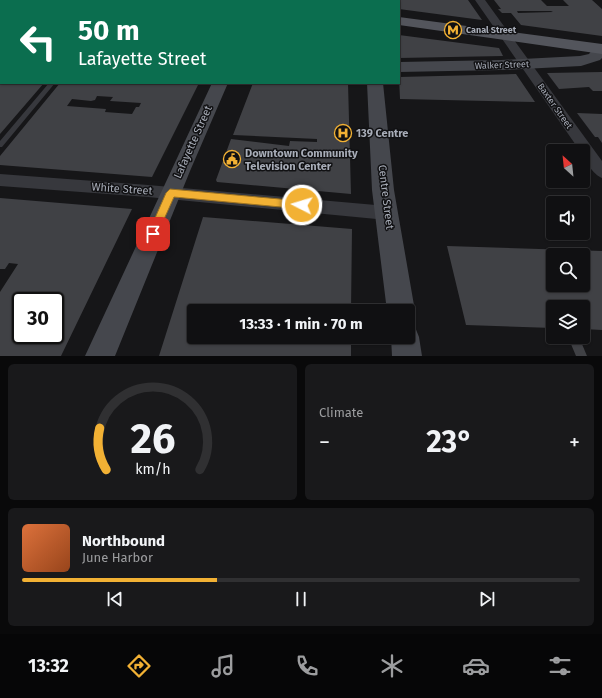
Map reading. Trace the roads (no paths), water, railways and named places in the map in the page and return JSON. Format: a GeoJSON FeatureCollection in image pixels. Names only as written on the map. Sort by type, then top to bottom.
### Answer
{"type":"FeatureCollection","features":[{"type":"Feature","properties":{"kind":"main road"},"geometry":{"type":"LineString","coordinates":[[400,21],[601,49]]}},
{"type":"Feature","properties":{"kind":"main road","name":"Walker Street"},"geometry":{"type":"LineString","coordinates":[[400,67],[525,64],[589,60],[595,57],[601,49]]}},
{"type":"Feature","properties":{"kind":"main road","name":"Lafayette Street"},"geometry":{"type":"LineString","coordinates":[[100,356],[170,193],[220,84]]}},
{"type":"Feature","properties":{"kind":"main road","name":"Centre Street"},"geometry":{"type":"LineString","coordinates":[[375,84],[383,190],[400,304]]}},
{"type":"Feature","properties":{"kind":"main road"},"geometry":{"type":"LineString","coordinates":[[406,344],[407,356]]}},
{"type":"Feature","properties":{"kind":"street","name":"Baxter Street"},"geometry":{"type":"LineString","coordinates":[[480,0],[602,172]]}},
{"type":"Feature","properties":{"kind":"street","name":"White Street"},"geometry":{"type":"LineString","coordinates":[[0,180],[170,193],[386,213]]}},
{"type":"Feature","properties":{"kind":"lane"},"geometry":{"type":"LineString","coordinates":[[0,145],[51,84]]}},
{"type":"Feature","properties":{"kind":"place","name":"Canal Street"},"geometry":{"type":"Point","coordinates":[453,30]}},
{"type":"Feature","properties":{"kind":"place","name":"139 Centre"},"geometry":{"type":"Point","coordinates":[343,133]}},
{"type":"Feature","properties":{"kind":"place","name":"Downtown Community Television Center"},"geometry":{"type":"Point","coordinates":[232,159]}}]}
